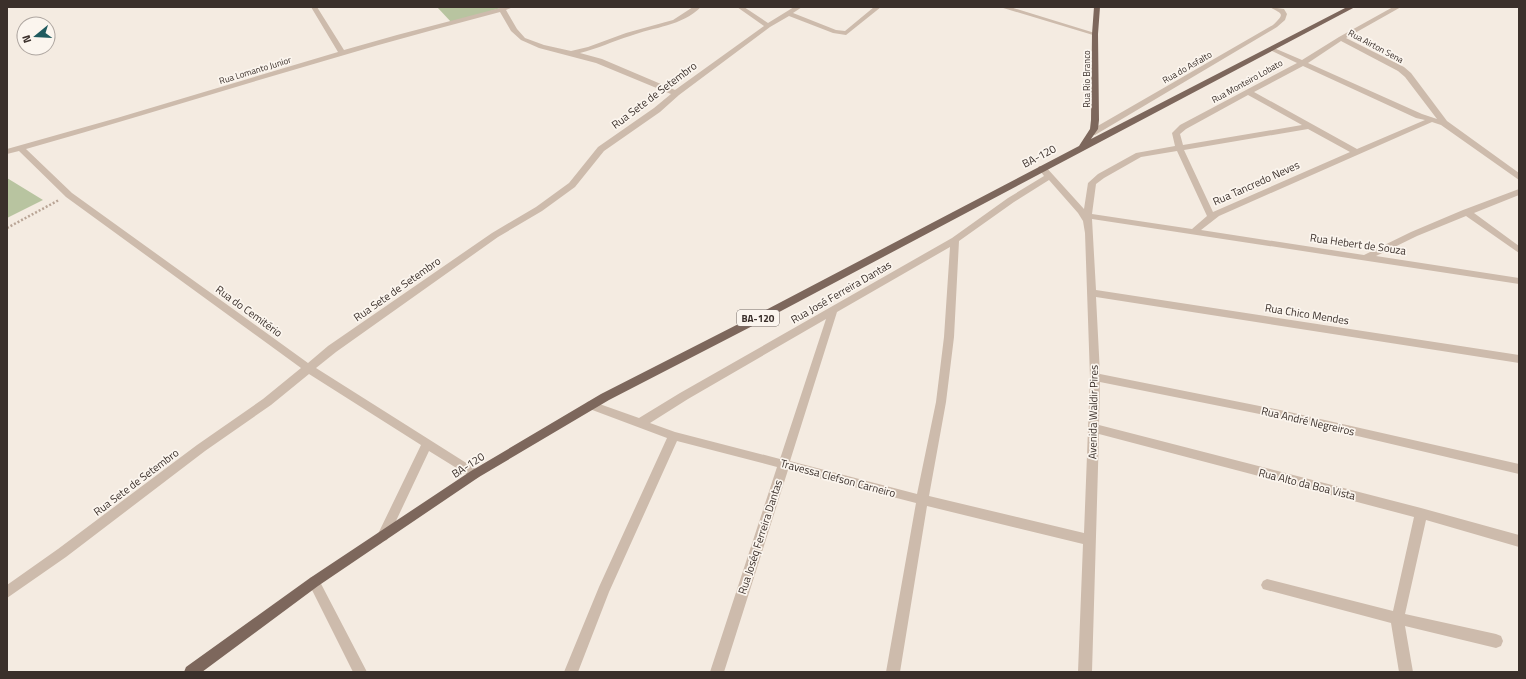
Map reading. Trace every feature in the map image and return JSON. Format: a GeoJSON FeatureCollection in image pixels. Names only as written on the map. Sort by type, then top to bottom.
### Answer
{"type":"FeatureCollection","features":[{"type":"Feature","properties":{"kind":"main road","name":"Rua Rio Branco"},"geometry":{"type":"LineString","coordinates":[[1082,147],[1094,129],[1095,120],[1095,34],[1097,7]]}},
{"type":"Feature","properties":{"kind":"main road","name":"BA-120"},"geometry":{"type":"LineString","coordinates":[[191,672],[314,582],[475,474],[591,405],[1352,7]]}},
{"type":"Feature","properties":{"kind":"street"},"geometry":{"type":"LineString","coordinates":[[314,7],[342,53]]}},
{"type":"Feature","properties":{"kind":"street"},"geometry":{"type":"LineString","coordinates":[[572,53],[603,44],[628,34],[674,21],[698,7]]}},
{"type":"Feature","properties":{"kind":"street"},"geometry":{"type":"LineString","coordinates":[[740,7],[768,26]]}},
{"type":"Feature","properties":{"kind":"street","name":"Rua Sete de Setembro"},"geometry":{"type":"LineString","coordinates":[[7,592],[62,553],[201,448],[267,402],[332,349],[495,235],[539,209],[572,185],[601,149],[657,110],[676,92],[768,26],[799,7]]}},
{"type":"Feature","properties":{"kind":"street"},"geometry":{"type":"LineString","coordinates":[[789,14],[835,32],[846,33],[878,7]]}},
{"type":"Feature","properties":{"kind":"street"},"geometry":{"type":"LineString","coordinates":[[1003,7],[1095,34]]}},
{"type":"Feature","properties":{"kind":"street","name":"Rua do Asfalto"},"geometry":{"type":"LineString","coordinates":[[1092,133],[1275,26],[1283,19],[1284,12],[1273,7]]}},
{"type":"Feature","properties":{"kind":"street","name":"Rua Airton Sena"},"geometry":{"type":"LineString","coordinates":[[1341,38],[1398,7]]}},
{"type":"Feature","properties":{"kind":"street"},"geometry":{"type":"LineString","coordinates":[[506,8],[516,32],[522,38],[549,48],[599,61],[645,81],[676,92]]}},
{"type":"Feature","properties":{"kind":"street","name":"Rua Lomanto Junior"},"geometry":{"type":"LineString","coordinates":[[7,152],[342,53],[506,8]]}},
{"type":"Feature","properties":{"kind":"street","name":"Rua Airton Sena"},"geometry":{"type":"LineString","coordinates":[[1341,38],[1402,69],[1444,123]]}},
{"type":"Feature","properties":{"kind":"street","name":"Rua Monteiro Lobato"},"geometry":{"type":"LineString","coordinates":[[1211,216],[1179,147],[1176,136],[1178,130],[1302,62],[1341,38]]}},
{"type":"Feature","properties":{"kind":"street"},"geometry":{"type":"LineString","coordinates":[[1272,49],[1431,120],[1444,123],[1519,177]]}},
{"type":"Feature","properties":{"kind":"street"},"geometry":{"type":"LineString","coordinates":[[1248,92],[1356,152]]}},
{"type":"Feature","properties":{"kind":"street","name":"Rua Tancredo Neves"},"geometry":{"type":"LineString","coordinates":[[1194,232],[1211,216],[1431,120]]}},
{"type":"Feature","properties":{"kind":"street"},"geometry":{"type":"LineString","coordinates":[[1087,218],[1092,183],[1139,154],[1310,126]]}},
{"type":"Feature","properties":{"kind":"street","name":"Rua do Cemitério"},"geometry":{"type":"LineString","coordinates":[[21,149],[69,195],[308,368],[475,474]]}},
{"type":"Feature","properties":{"kind":"street"},"geometry":{"type":"LineString","coordinates":[[1042,168],[1087,218],[1194,232]]}},
{"type":"Feature","properties":{"kind":"street","name":"Rua José Ferreira Dantas"},"geometry":{"type":"LineString","coordinates":[[641,423],[684,396],[955,240],[1011,200],[1050,176]]}},
{"type":"Feature","properties":{"kind":"street"},"geometry":{"type":"LineString","coordinates":[[1367,257],[1414,234],[1519,192]]}},
{"type":"Feature","properties":{"kind":"street"},"geometry":{"type":"LineString","coordinates":[[1466,212],[1519,250]]}},
{"type":"Feature","properties":{"kind":"street","name":"Avenida Waldir Pires"},"geometry":{"type":"LineString","coordinates":[[1085,672],[1095,377],[1092,293],[1087,218]]}},
{"type":"Feature","properties":{"kind":"street","name":"Rua Hebert de Souza"},"geometry":{"type":"LineString","coordinates":[[1194,232],[1519,281]]}},
{"type":"Feature","properties":{"kind":"street"},"geometry":{"type":"LineString","coordinates":[[892,672],[941,402],[948,344],[955,240]]}},
{"type":"Feature","properties":{"kind":"street","name":"Rua Chico Mendes"},"geometry":{"type":"LineString","coordinates":[[1092,293],[1519,359]]}},
{"type":"Feature","properties":{"kind":"street","name":"Rua Joséq Ferreira Dantas"},"geometry":{"type":"LineString","coordinates":[[718,672],[833,310]]}},
{"type":"Feature","properties":{"kind":"street","name":"Rua André Negreiros"},"geometry":{"type":"LineString","coordinates":[[1095,377],[1285,415],[1519,469]]}},
{"type":"Feature","properties":{"kind":"street","name":"Travessa Clefson Carneiro"},"geometry":{"type":"LineString","coordinates":[[591,405],[674,436],[784,463],[922,500],[1089,540]]}},
{"type":"Feature","properties":{"kind":"street","name":"Rua Alto da Boa Vista"},"geometry":{"type":"LineString","coordinates":[[1094,428],[1421,513],[1519,541]]}},
{"type":"Feature","properties":{"kind":"street"},"geometry":{"type":"LineString","coordinates":[[571,672],[610,578],[674,436]]}},
{"type":"Feature","properties":{"kind":"street"},"geometry":{"type":"LineString","coordinates":[[383,536],[427,444]]}},
{"type":"Feature","properties":{"kind":"street"},"geometry":{"type":"LineString","coordinates":[[1406,672],[1397,618],[1402,603],[1421,513]]}},
{"type":"Feature","properties":{"kind":"street"},"geometry":{"type":"LineString","coordinates":[[314,582],[360,672]]}},
{"type":"Feature","properties":{"kind":"street"},"geometry":{"type":"LineString","coordinates":[[1267,585],[1496,641]]}},
{"type":"Feature","properties":{"kind":"path"},"geometry":{"type":"LineString","coordinates":[[7,228],[69,195]]}},
{"type":"Feature","properties":{"kind":"green space"},"geometry":{"type":"Polygon","coordinates":[[[437,7],[504,7],[452,23],[437,7]]]}},
{"type":"Feature","properties":{"kind":"green space"},"geometry":{"type":"Polygon","coordinates":[[[7,178],[43,200],[7,218],[7,178]]]}}]}
